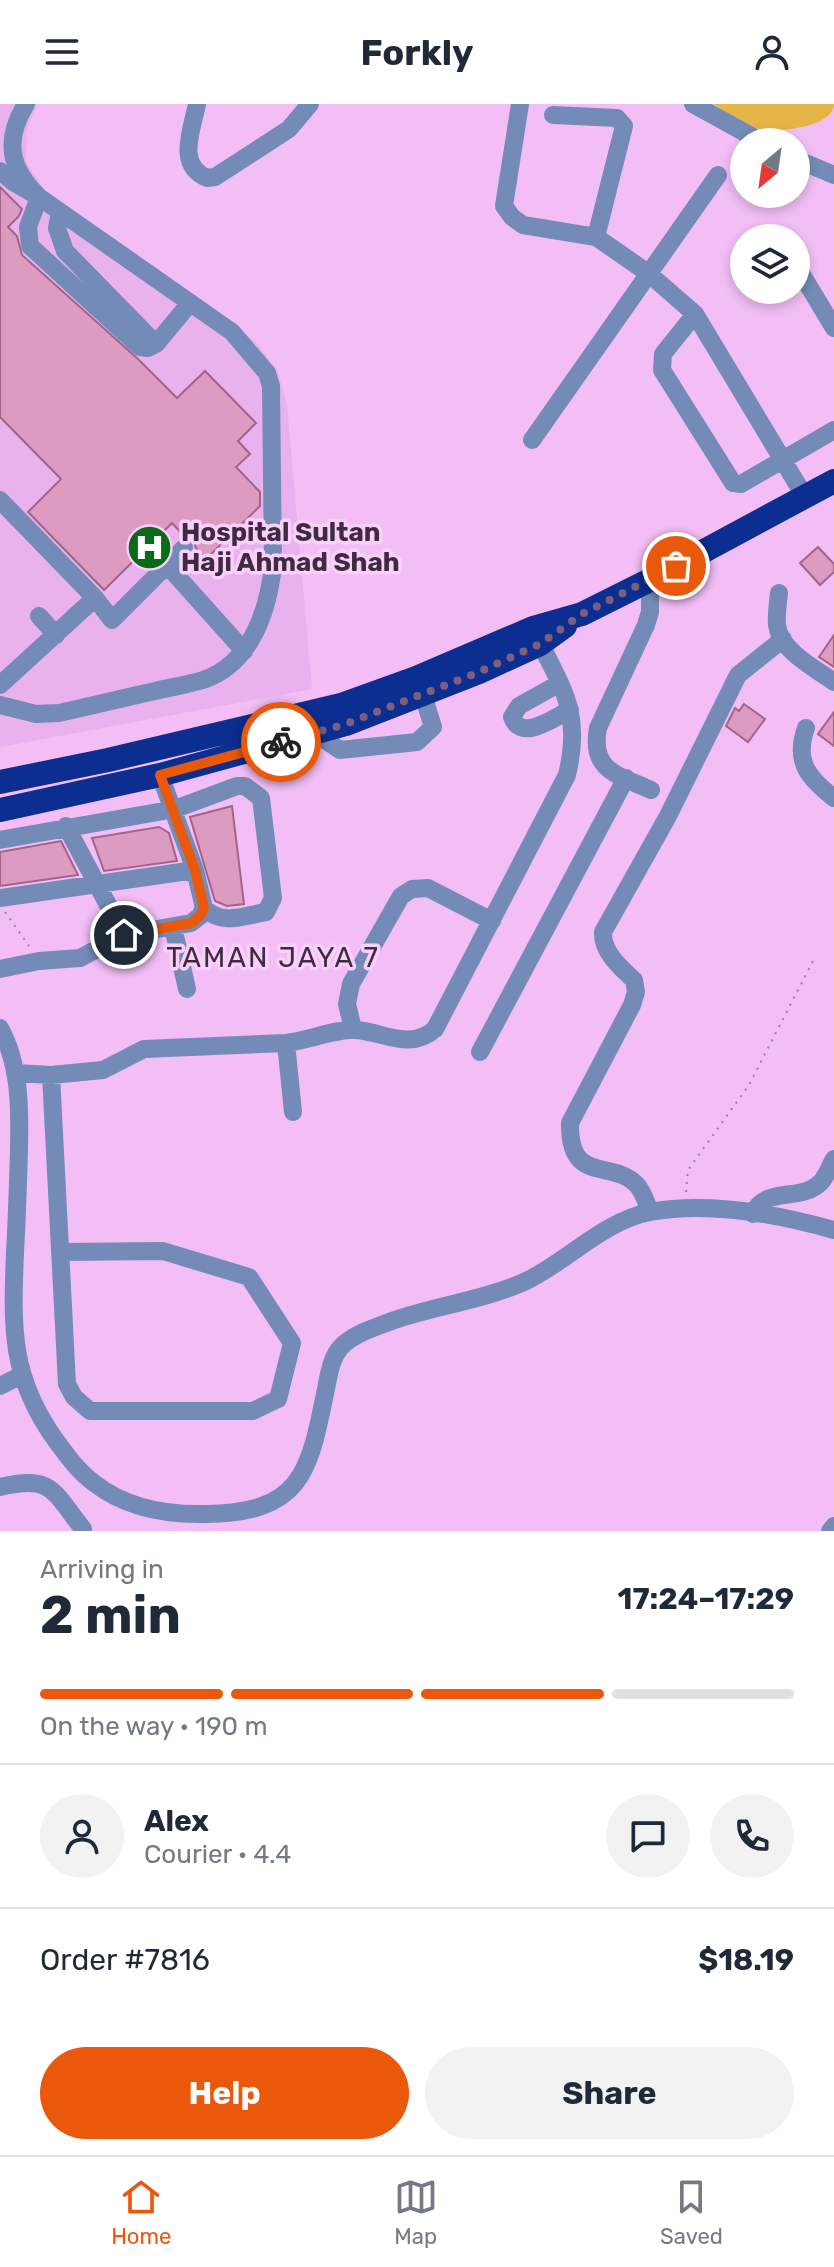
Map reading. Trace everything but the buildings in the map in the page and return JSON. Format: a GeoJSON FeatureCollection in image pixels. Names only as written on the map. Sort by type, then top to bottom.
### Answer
{"type":"FeatureCollection","features":[{"type":"Feature","properties":{"kind":"highway"},"geometry":{"type":"LineString","coordinates":[[0,810],[160,775],[320,731],[423,695],[650,580],[834,481]]}},
{"type":"Feature","properties":{"kind":"highway"},"geometry":{"type":"LineString","coordinates":[[0,782],[341,705],[537,636]]}},
{"type":"Feature","properties":{"kind":"highway"},"geometry":{"type":"LineString","coordinates":[[0,774],[57,771]]}},
{"type":"Feature","properties":{"kind":"street"},"geometry":{"type":"LineString","coordinates":[[197,104],[188,148],[192,168],[198,175],[207,178],[215,177],[289,129],[310,104]]}},
{"type":"Feature","properties":{"kind":"street"},"geometry":{"type":"LineString","coordinates":[[520,104],[504,206],[523,225],[596,237],[648,273],[695,314],[805,497]]}},
{"type":"Feature","properties":{"kind":"street"},"geometry":{"type":"LineString","coordinates":[[693,104],[737,128]]}},
{"type":"Feature","properties":{"kind":"street"},"geometry":{"type":"LineString","coordinates":[[17,108],[11,152],[24,182],[39,197]]}},
{"type":"Feature","properties":{"kind":"street"},"geometry":{"type":"LineString","coordinates":[[553,115],[617,118],[624,126],[596,237]]}},
{"type":"Feature","properties":{"kind":"street"},"geometry":{"type":"LineString","coordinates":[[810,165],[834,175]]}},
{"type":"Feature","properties":{"kind":"street"},"geometry":{"type":"LineString","coordinates":[[0,171],[232,332],[267,373],[271,386],[272,577],[259,625],[244,651],[206,679],[59,713],[36,714],[4,707],[19,670]]}},
{"type":"Feature","properties":{"kind":"street"},"geometry":{"type":"LineString","coordinates":[[532,440],[718,175]]}},
{"type":"Feature","properties":{"kind":"street"},"geometry":{"type":"LineString","coordinates":[[39,197],[28,227],[30,246],[140,347],[148,348],[156,344],[190,303]]}},
{"type":"Feature","properties":{"kind":"street"},"geometry":{"type":"LineString","coordinates":[[60,212],[57,228],[65,251],[156,344]]}},
{"type":"Feature","properties":{"kind":"street"},"geometry":{"type":"LineString","coordinates":[[810,288],[834,328]]}},
{"type":"Feature","properties":{"kind":"street"},"geometry":{"type":"LineString","coordinates":[[695,314],[663,354],[662,370],[733,483],[741,484],[834,430]]}},
{"type":"Feature","properties":{"kind":"street"},"geometry":{"type":"LineString","coordinates":[[0,500],[95,598],[112,620],[184,548]]}},
{"type":"Feature","properties":{"kind":"street"},"geometry":{"type":"LineString","coordinates":[[167,565],[244,651]]}},
{"type":"Feature","properties":{"kind":"street"},"geometry":{"type":"LineString","coordinates":[[650,580],[650,612],[646,625],[598,728],[595,745],[598,759],[609,771],[651,790]]}},
{"type":"Feature","properties":{"kind":"street"},"geometry":{"type":"LineString","coordinates":[[779,593],[777,626],[783,639],[793,651],[834,682]]}},
{"type":"Feature","properties":{"kind":"street"},"geometry":{"type":"LineString","coordinates":[[0,685],[95,598]]}},
{"type":"Feature","properties":{"kind":"street"},"geometry":{"type":"LineString","coordinates":[[39,616],[56,635]]}},
{"type":"Feature","properties":{"kind":"street"},"geometry":{"type":"LineString","coordinates":[[16,1073],[51,1075],[103,1070],[144,1049],[308,1041],[353,1029],[406,1041],[426,1036],[435,1029],[567,775],[574,727],[560,683],[537,636]]}},
{"type":"Feature","properties":{"kind":"street"},"geometry":{"type":"LineString","coordinates":[[650,1212],[636,1185],[626,1177],[597,1170],[583,1162],[574,1151],[570,1138],[570,1123],[636,992],[634,980],[618,965],[603,942],[603,932],[668,816],[738,675],[783,639]]}},
{"type":"Feature","properties":{"kind":"street"},"geometry":{"type":"LineString","coordinates":[[560,683],[519,706],[512,717],[521,729],[534,728],[570,710]]}},
{"type":"Feature","properties":{"kind":"street"},"geometry":{"type":"LineString","coordinates":[[320,731],[328,742],[340,750],[417,742],[433,727],[423,695]]}},
{"type":"Feature","properties":{"kind":"street"},"geometry":{"type":"LineString","coordinates":[[806,728],[800,743],[801,756],[814,783],[834,798]]}},
{"type":"Feature","properties":{"kind":"street"},"geometry":{"type":"LineString","coordinates":[[0,840],[175,809],[237,786],[245,786],[261,798],[273,898],[266,912],[221,920],[204,908],[175,809],[160,775]]}},
{"type":"Feature","properties":{"kind":"street"},"geometry":{"type":"LineString","coordinates":[[480,1052],[626,778]]}},
{"type":"Feature","properties":{"kind":"street"},"geometry":{"type":"LineString","coordinates":[[66,826],[124,935]]}},
{"type":"Feature","properties":{"kind":"street"},"geometry":{"type":"LineString","coordinates":[[0,898],[195,870]]}},
{"type":"Feature","properties":{"kind":"street"},"geometry":{"type":"LineString","coordinates":[[353,1029],[347,1004],[351,984],[401,896],[412,889],[428,888],[492,921]]}},
{"type":"Feature","properties":{"kind":"street"},"geometry":{"type":"LineString","coordinates":[[0,969],[39,961],[80,958],[124,935],[191,923],[204,908]]}},
{"type":"Feature","properties":{"kind":"street"},"geometry":{"type":"LineString","coordinates":[[173,927],[187,989]]}},
{"type":"Feature","properties":{"kind":"street"},"geometry":{"type":"LineString","coordinates":[[0,1028],[16,1073],[20,1129],[13,1325],[22,1375],[35,1407],[70,1460],[93,1483],[118,1498],[146,1508],[176,1514],[208,1514],[239,1511],[271,1502],[297,1484],[314,1451],[331,1365],[337,1351],[345,1343],[376,1327],[421,1311],[522,1283],[623,1221],[650,1212],[713,1209],[803,1221],[834,1230]]}},
{"type":"Feature","properties":{"kind":"street"},"geometry":{"type":"LineString","coordinates":[[286,1043],[293,1112]]}},
{"type":"Feature","properties":{"kind":"street"},"geometry":{"type":"LineString","coordinates":[[51,1075],[60,1252],[67,1384],[74,1397],[90,1411],[253,1411],[278,1399],[292,1343],[249,1277],[163,1251],[60,1252]]}},
{"type":"Feature","properties":{"kind":"street"},"geometry":{"type":"LineString","coordinates":[[753,1214],[757,1204],[766,1198],[806,1192],[821,1182],[834,1159]]}},
{"type":"Feature","properties":{"kind":"street"},"geometry":{"type":"LineString","coordinates":[[0,1386],[22,1375]]}},
{"type":"Feature","properties":{"kind":"street"},"geometry":{"type":"LineString","coordinates":[[0,1487],[26,1481],[36,1481],[46,1486],[83,1529]]}},
{"type":"Feature","properties":{"kind":"street"},"geometry":{"type":"LineString","coordinates":[[830,1531],[834,1526]]}},
{"type":"Feature","properties":{"kind":"path"},"geometry":{"type":"LineString","coordinates":[[0,905],[39,961]]}},
{"type":"Feature","properties":{"kind":"path"},"geometry":{"type":"LineString","coordinates":[[684,1209],[688,1170],[749,1085],[815,957]]}},
{"type":"Feature","properties":{"kind":"shaded area","name":"Hospital Sultan Haji Ahmad Shah"},"geometry":{"type":"Polygon","coordinates":[[[0,104],[37,104],[27,129],[26,162],[46,192],[255,341],[277,369],[287,405],[312,689],[0,747],[0,104]]]}},
{"type":"Feature","properties":{"kind":"shaded area"},"geometry":{"type":"Polygon","coordinates":[[[714,104],[834,104],[832,112],[825,118],[804,127],[759,128],[742,122],[714,104]]]}},
{"type":"Feature","properties":{"kind":"way so far"},"geometry":{"type":"LineString","coordinates":[[281,742],[346,724],[479,672],[540,644],[582,614],[676,566]]}},
{"type":"Feature","properties":{"kind":"place","name":"Hospital Sultan Haji Ahmad Shah"},"geometry":{"type":"Point","coordinates":[150,547]}},
{"type":"Feature","properties":{"kind":"district","name":"TAMAN JAYA 7"},"geometry":{"type":"Point","coordinates":[273,957]}},
{"type":"Feature","properties":{"kind":"route"},"geometry":{"type":"LineString","coordinates":[[124,935],[191,923],[204,908],[175,809],[160,775],[281,742]]}}]}
